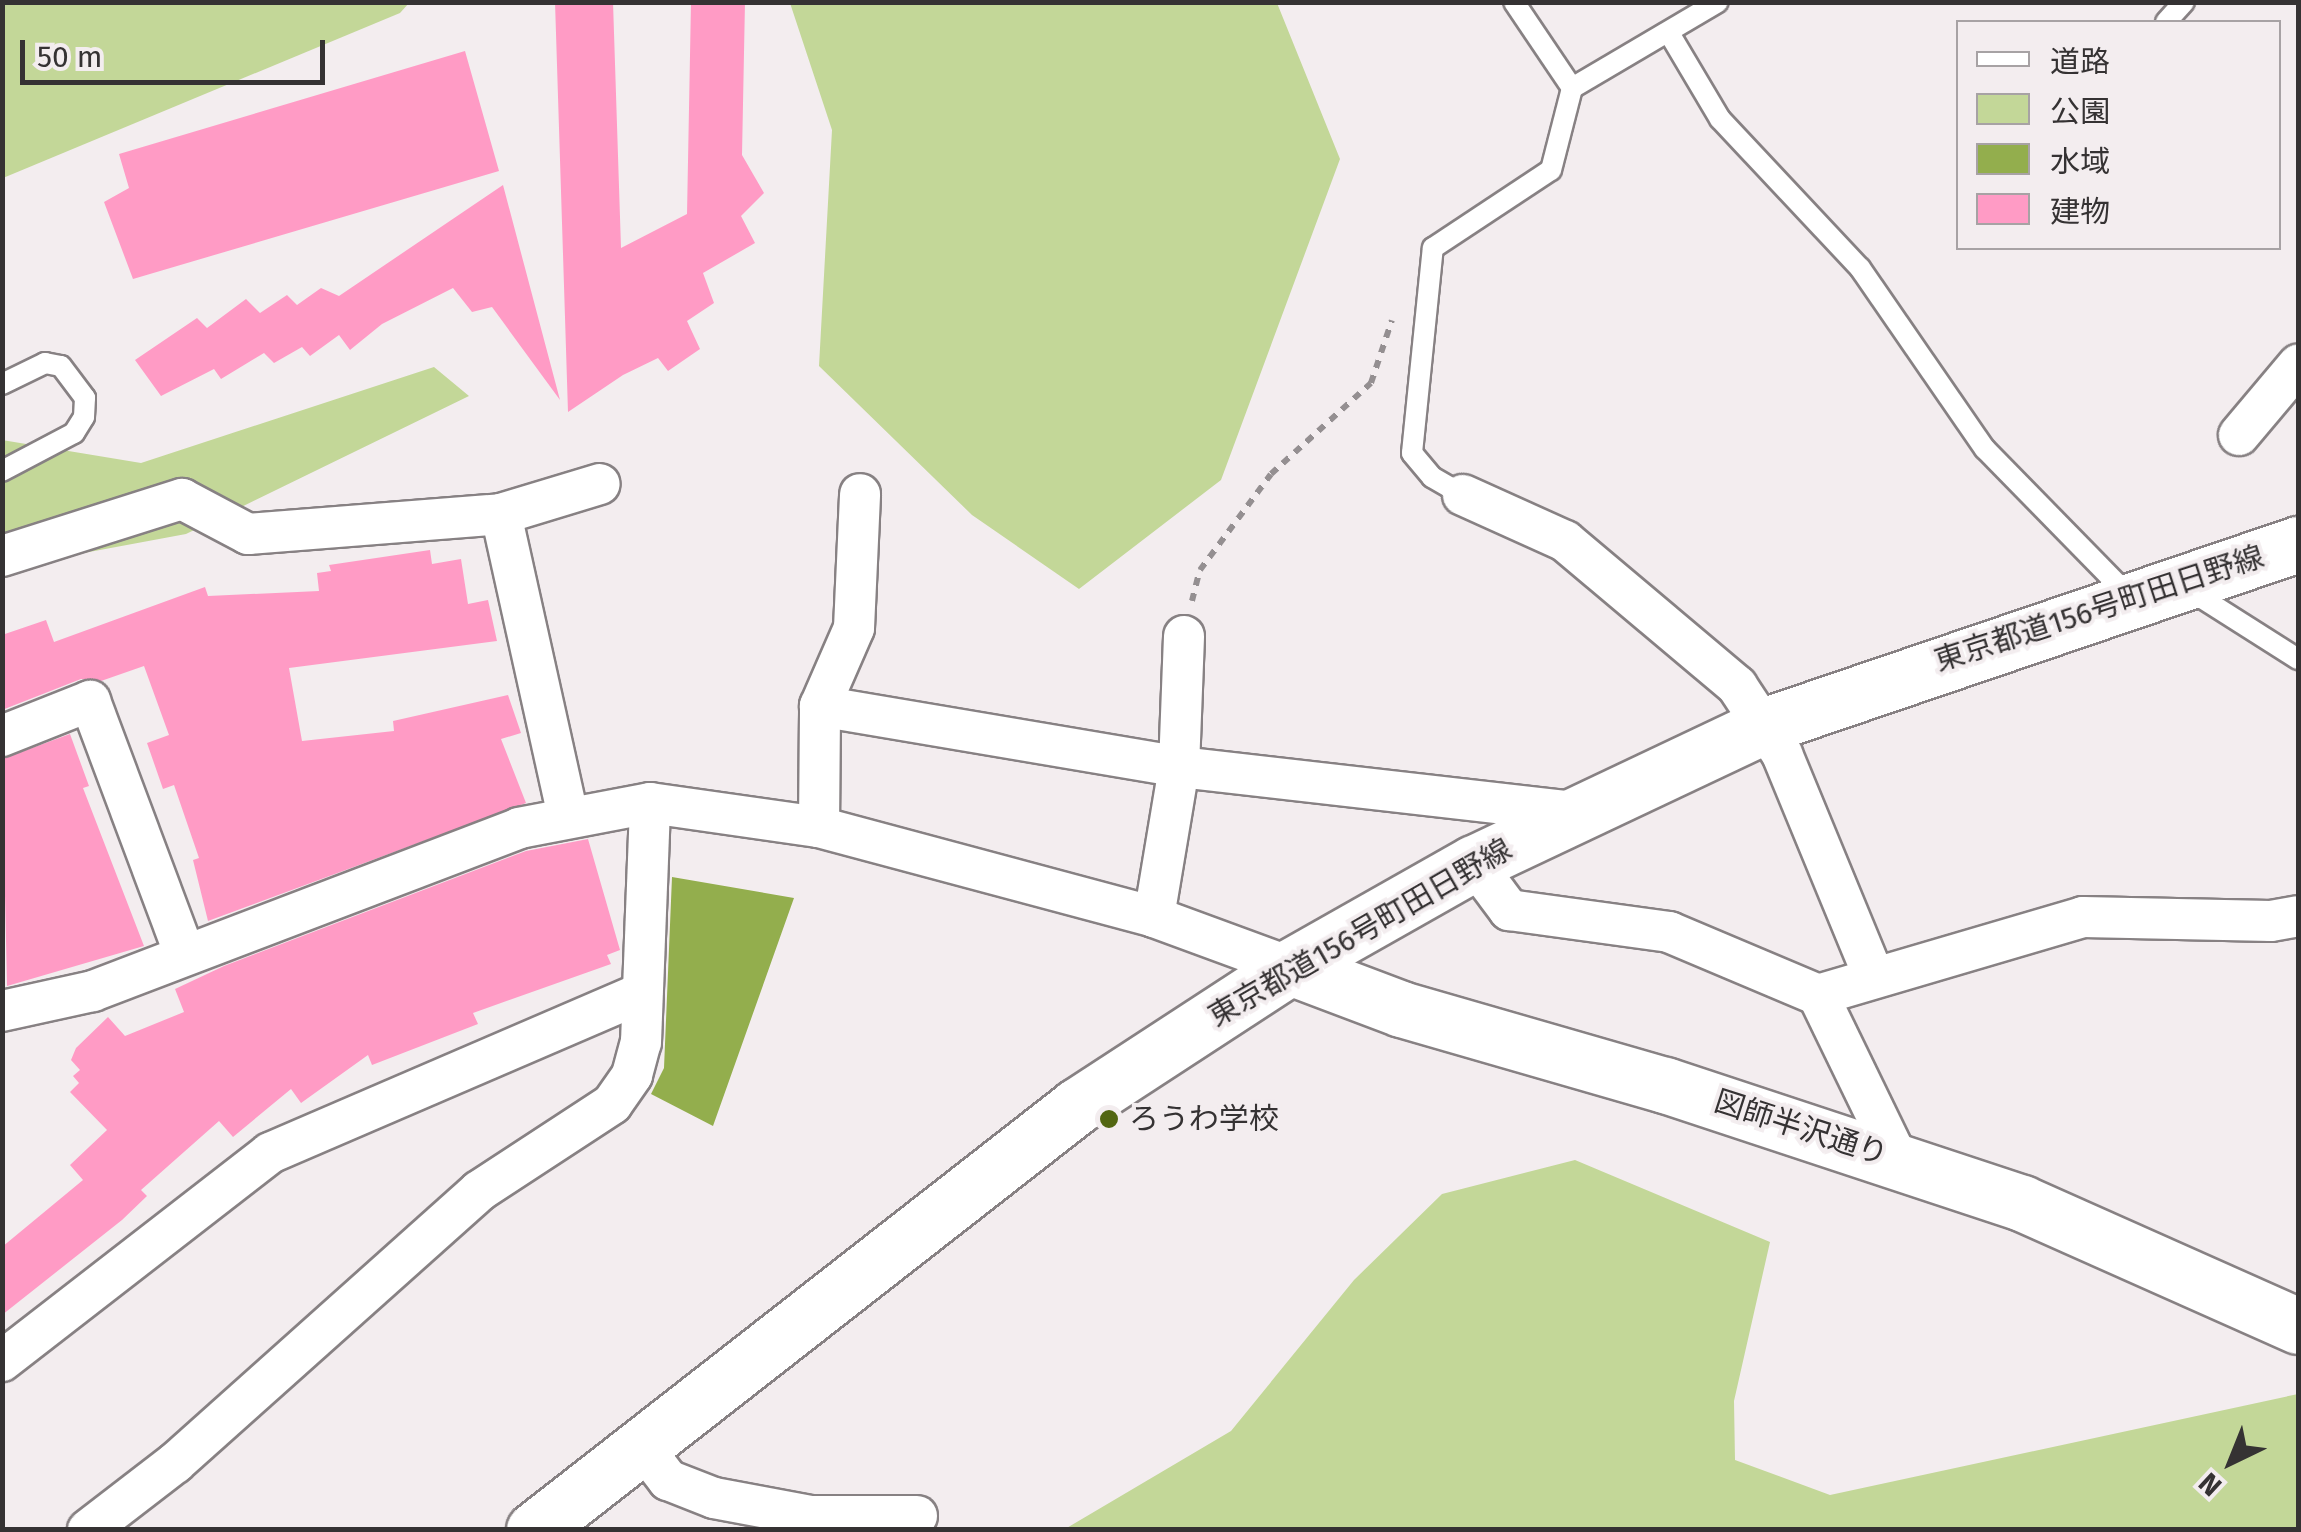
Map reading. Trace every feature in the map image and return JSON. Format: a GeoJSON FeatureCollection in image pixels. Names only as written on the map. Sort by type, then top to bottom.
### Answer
{"type":"FeatureCollection","features":[{"type":"Feature","properties":{"kind":"main road","name":"東京都道156号町田日野線"},"geometry":{"type":"LineString","coordinates":[[534,1530],[1077,1106],[1290,967],[1474,863],[1766,725],[2298,544]]}},
{"type":"Feature","properties":{"kind":"main road","name":"図師半沢通り"},"geometry":{"type":"LineString","coordinates":[[1290,967],[1401,1009],[1897,1158],[2141,1251],[2298,1326]]}},
{"type":"Feature","properties":{"kind":"street"},"geometry":{"type":"LineString","coordinates":[[2239,435],[2298,365]]}},
{"type":"Feature","properties":{"kind":"street"},"geometry":{"type":"LineString","coordinates":[[2,556],[182,499],[248,534],[501,514],[600,484]]}},
{"type":"Feature","properties":{"kind":"street"},"geometry":{"type":"LineString","coordinates":[[819,827],[820,706],[854,628],[860,494]]}},
{"type":"Feature","properties":{"kind":"street"},"geometry":{"type":"LineString","coordinates":[[1463,495],[1565,541],[1737,686],[1766,725],[1873,974]]}},
{"type":"Feature","properties":{"kind":"street"},"geometry":{"type":"LineString","coordinates":[[501,514],[568,818]]}},
{"type":"Feature","properties":{"kind":"street"},"geometry":{"type":"LineString","coordinates":[[1154,917],[1179,767],[1184,636]]}},
{"type":"Feature","properties":{"kind":"street"},"geometry":{"type":"LineString","coordinates":[[2,736],[90,701],[186,954]]}},
{"type":"Feature","properties":{"kind":"street"},"geometry":{"type":"LineString","coordinates":[[820,706],[1179,767],[1576,812]]}},
{"type":"Feature","properties":{"kind":"street"},"geometry":{"type":"LineString","coordinates":[[88,1530],[175,1463],[478,1191],[612,1104],[632,1076],[642,992],[650,803]]}},
{"type":"Feature","properties":{"kind":"street"},"geometry":{"type":"LineString","coordinates":[[2,1011],[93,991],[519,828],[650,803],[819,827],[1154,917],[1290,967]]}},
{"type":"Feature","properties":{"kind":"street"},"geometry":{"type":"LineString","coordinates":[[1474,863],[1509,910],[1669,932],[1818,995],[1897,1158]]}},
{"type":"Feature","properties":{"kind":"street"},"geometry":{"type":"LineString","coordinates":[[1818,995],[1873,974],[2083,917],[2271,921],[2298,916]]}},
{"type":"Feature","properties":{"kind":"street"},"geometry":{"type":"LineString","coordinates":[[2,1361],[270,1153],[642,992]]}},
{"type":"Feature","properties":{"kind":"street"},"geometry":{"type":"LineString","coordinates":[[642,1446],[668,1480],[714,1498],[810,1516],[917,1516]]}},
{"type":"Feature","properties":{"kind":"lane"},"geometry":{"type":"LineString","coordinates":[[1514,2],[1572,88]]}},
{"type":"Feature","properties":{"kind":"lane"},"geometry":{"type":"LineString","coordinates":[[1463,495],[1432,476],[1412,454],[1433,248],[1551,170],[1572,88],[1718,2]]}},
{"type":"Feature","properties":{"kind":"lane"},"geometry":{"type":"LineString","coordinates":[[1668,33],[1720,119],[1860,268],[1985,449],[2155,591],[2298,660]]}},
{"type":"Feature","properties":{"kind":"lane"},"geometry":{"type":"LineString","coordinates":[[2,384],[45,363],[61,366],[85,398],[84,416],[74,433],[2,471]]}},
{"type":"Feature","properties":{"kind":"path"},"geometry":{"type":"LineString","coordinates":[[1184,636],[1200,570],[1272,474],[1371,382],[1410,267],[1433,248]]}},
{"type":"Feature","properties":{"kind":"green space"},"geometry":{"type":"Polygon","coordinates":[[[3,2],[409,3],[400,13],[3,178],[3,2]]]}},
{"type":"Feature","properties":{"kind":"green space"},"geometry":{"type":"Polygon","coordinates":[[[790,3],[1277,3],[1340,159],[1221,480],[1079,589],[972,515],[819,366],[832,130],[790,3]]]}},
{"type":"Feature","properties":{"kind":"green space"},"geometry":{"type":"Polygon","coordinates":[[[434,367],[469,396],[186,534],[3,568],[2,440],[141,463],[434,367]]]}},
{"type":"Feature","properties":{"kind":"green space"},"geometry":{"type":"Polygon","coordinates":[[[1575,1160],[1770,1242],[1734,1401],[1735,1460],[1830,1495],[2298,1394],[2298,1529],[1065,1529],[1231,1431],[1354,1280],[1442,1194],[1575,1160]]]}},
{"type":"Feature","properties":{"kind":"water"},"geometry":{"type":"Polygon","coordinates":[[[672,877],[794,898],[713,1126],[651,1094],[664,1068],[672,877]]]}},
{"type":"Feature","properties":{"kind":"building"},"geometry":{"type":"Polygon","coordinates":[[[555,2],[613,2],[621,248],[687,214],[691,2],[745,2],[742,155],[764,193],[741,216],[755,243],[703,273],[714,303],[687,321],[700,349],[668,371],[658,358],[623,375],[568,412],[555,2]]]}},
{"type":"Feature","properties":{"kind":"building"},"geometry":{"type":"Polygon","coordinates":[[[465,51],[499,171],[133,279],[104,202],[129,188],[119,154],[465,51]]]}},
{"type":"Feature","properties":{"kind":"building"},"geometry":{"type":"Polygon","coordinates":[[[503,185],[560,400],[492,307],[472,312],[453,288],[382,324],[350,350],[339,335],[310,356],[302,347],[274,363],[264,353],[221,379],[214,369],[161,396],[135,360],[197,318],[207,328],[246,299],[260,313],[287,295],[297,305],[321,288],[339,296],[503,185]]]}},
{"type":"Feature","properties":{"kind":"building"},"geometry":{"type":"Polygon","coordinates":[[[430,550],[432,564],[461,559],[468,604],[488,600],[497,641],[289,668],[302,741],[394,731],[393,721],[508,695],[521,733],[501,739],[526,803],[208,921],[193,860],[199,858],[174,785],[163,789],[147,743],[169,735],[144,666],[101,681],[81,679],[2,710],[2,635],[46,620],[54,642],[205,587],[208,596],[319,591],[317,573],[331,571],[329,565],[430,550]]]}},
{"type":"Feature","properties":{"kind":"building"},"geometry":{"type":"Polygon","coordinates":[[[70,734],[89,786],[83,788],[144,946],[7,986],[2,759],[70,734]]]}},
{"type":"Feature","properties":{"kind":"building"},"geometry":{"type":"Polygon","coordinates":[[[588,839],[620,950],[607,955],[611,964],[473,1013],[478,1024],[372,1065],[368,1055],[301,1103],[291,1089],[233,1137],[219,1121],[141,1190],[147,1196],[122,1220],[2,1315],[2,1247],[83,1180],[70,1165],[107,1130],[70,1092],[79,1083],[73,1076],[80,1070],[71,1060],[76,1048],[108,1017],[125,1036],[184,1012],[175,989],[224,966],[526,851],[588,839]]]}},
{"type":"Feature","properties":{"kind":"place","name":"ろうわ学校"},"geometry":{"type":"Point","coordinates":[1109,1119]}}]}
